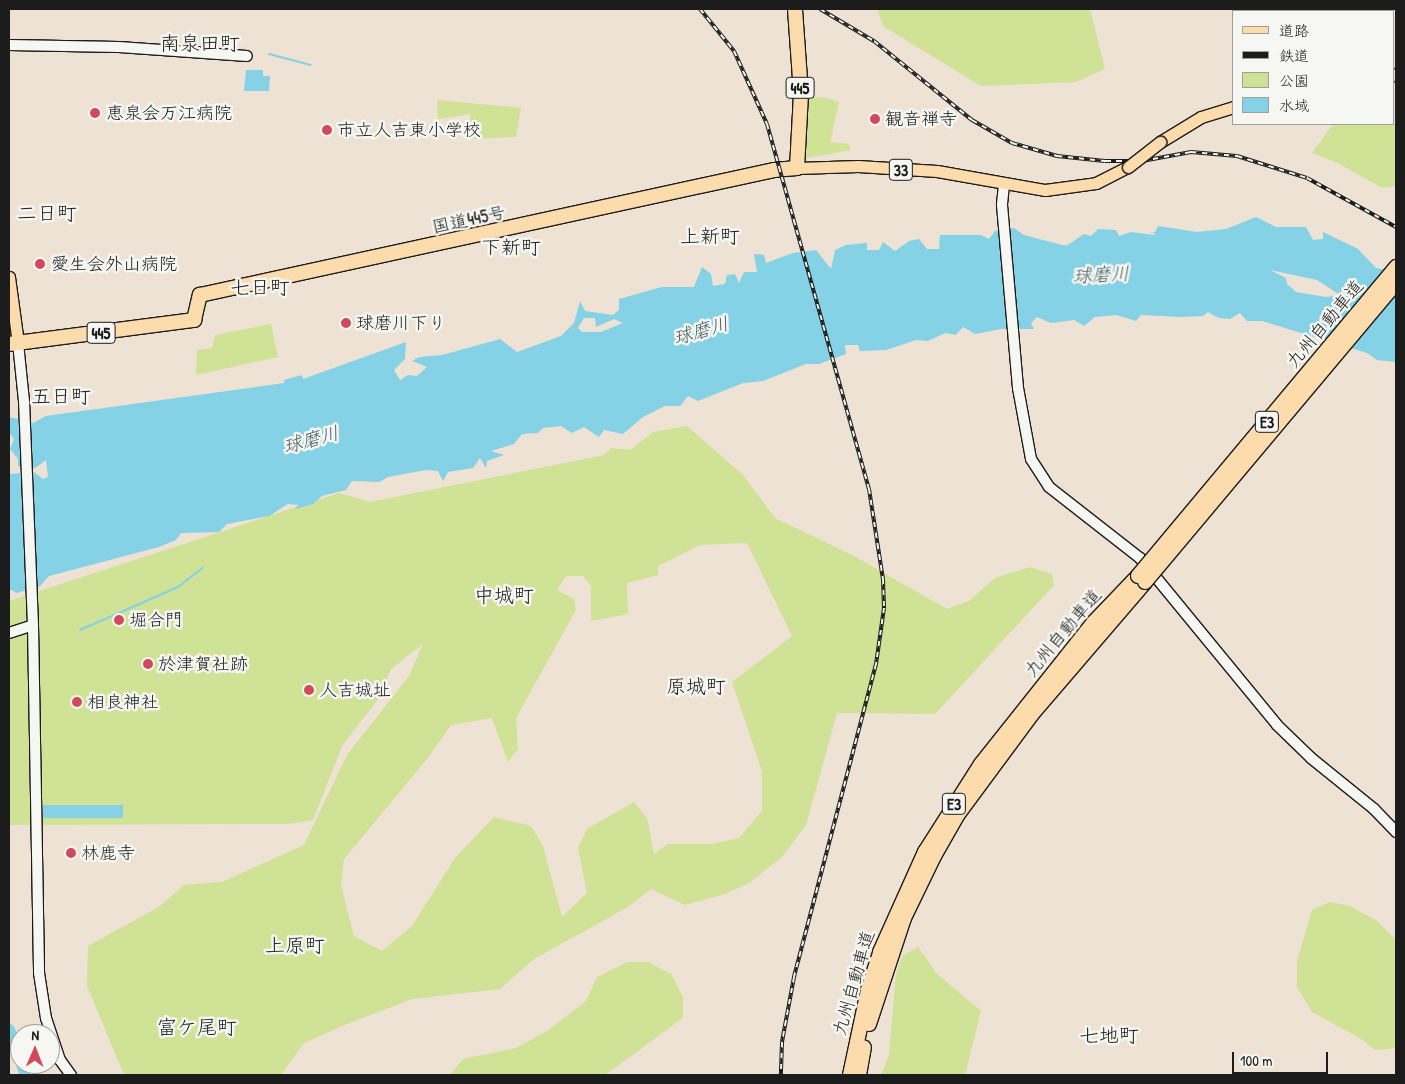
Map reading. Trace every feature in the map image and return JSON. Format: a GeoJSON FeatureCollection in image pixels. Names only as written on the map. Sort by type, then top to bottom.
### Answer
{"type":"FeatureCollection","features":[{"type":"Feature","properties":{"kind":"highway","name":"445"},"geometry":{"type":"LineString","coordinates":[[795,9],[801,93],[797,168]]}},
{"type":"Feature","properties":{"kind":"highway","name":"国道445号"},"geometry":{"type":"LineString","coordinates":[[13,344],[194,320],[200,295],[774,170],[797,168]]}},
{"type":"Feature","properties":{"kind":"highway","name":"九州自動車道"},"geometry":{"type":"LineString","coordinates":[[859,1075],[867,1032],[889,955],[934,856],[990,768],[1141,579],[1396,267]]}},
{"type":"Feature","properties":{"kind":"highway","name":"九州自動車道"},"geometry":{"type":"LineString","coordinates":[[850,1075],[866,998],[880,952],[924,852],[981,764],[1094,622],[1141,579],[1396,283]]}},
{"type":"Feature","properties":{"kind":"main road","name":"33"},"geometry":{"type":"LineString","coordinates":[[797,168],[858,166],[937,172],[1004,185],[1045,190],[1071,188],[1096,183],[1128,168],[1160,142],[1201,117],[1232,108]]}},
{"type":"Feature","properties":{"kind":"main road"},"geometry":{"type":"LineString","coordinates":[[9,277],[13,344]]}},
{"type":"Feature","properties":{"kind":"street"},"geometry":{"type":"LineString","coordinates":[[9,45],[119,47],[247,56]]}},
{"type":"Feature","properties":{"kind":"street"},"geometry":{"type":"LineString","coordinates":[[1004,185],[1002,205],[1018,388],[1031,459],[1049,487],[1140,558],[1277,725],[1311,758],[1374,809],[1396,832]]}},
{"type":"Feature","properties":{"kind":"street"},"geometry":{"type":"LineString","coordinates":[[13,344],[24,407],[33,625],[39,973],[46,1018],[60,1060],[71,1075]]}},
{"type":"Feature","properties":{"kind":"street"},"geometry":{"type":"LineString","coordinates":[[9,633],[33,625]]}},
{"type":"Feature","properties":{"kind":"green space"},"geometry":{"type":"Polygon","coordinates":[[[877,9],[1090,9],[1105,69],[1076,82],[981,86],[883,26],[877,9]]]}},
{"type":"Feature","properties":{"kind":"green space"},"geometry":{"type":"Polygon","coordinates":[[[804,97],[822,97],[839,102],[830,142],[849,144],[851,150],[801,159],[804,97]]]}},
{"type":"Feature","properties":{"kind":"green space"},"geometry":{"type":"Polygon","coordinates":[[[437,100],[521,108],[516,137],[471,139],[470,114],[438,119],[437,100]]]}},
{"type":"Feature","properties":{"kind":"green space"},"geometry":{"type":"Polygon","coordinates":[[[1396,124],[1396,186],[1382,188],[1338,163],[1312,153],[1332,125],[1396,124]]]}},
{"type":"Feature","properties":{"kind":"green space"},"geometry":{"type":"Polygon","coordinates":[[[271,324],[278,357],[196,375],[197,350],[212,348],[215,335],[271,324]]]}},
{"type":"Feature","properties":{"kind":"green space"},"geometry":{"type":"Polygon","coordinates":[[[687,426],[743,475],[775,518],[852,555],[947,609],[969,601],[995,578],[1030,567],[1052,574],[1054,585],[935,714],[837,713],[806,825],[782,857],[749,883],[725,894],[685,905],[651,889],[628,907],[534,959],[500,989],[412,999],[347,1024],[304,1043],[281,1075],[124,1075],[87,986],[88,946],[160,906],[184,885],[222,882],[304,845],[347,755],[409,676],[423,644],[391,669],[378,699],[342,746],[313,820],[288,824],[9,825],[9,601],[339,493],[370,502],[604,455],[611,448],[630,450],[653,432],[687,426]],[[747,543],[700,545],[658,566],[658,575],[627,583],[628,614],[591,621],[591,586],[583,576],[566,576],[557,590],[574,599],[576,610],[516,718],[518,749],[508,762],[492,718],[451,725],[427,759],[344,859],[341,885],[354,936],[382,951],[412,926],[455,858],[494,817],[531,826],[543,846],[562,917],[587,893],[578,848],[587,829],[634,802],[647,818],[654,854],[668,844],[711,844],[739,838],[762,811],[762,771],[732,682],[792,636],[747,543]]]}},
{"type":"Feature","properties":{"kind":"green space"},"geometry":{"type":"Polygon","coordinates":[[[1329,902],[1350,906],[1377,921],[1396,940],[1396,1048],[1375,1050],[1363,1040],[1312,1012],[1297,987],[1297,961],[1312,910],[1329,902]]]}},
{"type":"Feature","properties":{"kind":"green space"},"geometry":{"type":"Polygon","coordinates":[[[918,947],[937,974],[981,1011],[965,1075],[881,1075],[889,1055],[896,974],[903,955],[918,947]]]}},
{"type":"Feature","properties":{"kind":"green space"},"geometry":{"type":"Polygon","coordinates":[[[628,962],[648,962],[671,974],[683,997],[683,1018],[605,1075],[450,1075],[463,1059],[516,1048],[547,1031],[586,1001],[597,977],[628,962]]]}},
{"type":"Feature","properties":{"kind":"water"},"geometry":{"type":"Polygon","coordinates":[[[246,70],[263,70],[263,76],[270,76],[269,91],[244,91],[246,70]]]}},
{"type":"Feature","properties":{"kind":"water","name":"球磨川"},"geometry":{"type":"Polygon","coordinates":[[[1256,217],[1276,227],[1306,227],[1313,240],[1323,239],[1323,232],[1358,249],[1376,268],[1396,272],[1396,362],[1377,360],[1367,353],[1262,321],[1247,321],[1240,313],[1230,319],[1219,318],[1208,312],[1203,316],[1181,317],[1141,315],[1136,321],[1116,315],[1095,317],[1084,326],[1074,320],[1051,323],[1037,317],[1031,323],[1034,329],[1001,329],[975,334],[963,327],[956,335],[945,333],[928,341],[916,340],[886,350],[860,351],[858,345],[845,345],[846,354],[819,364],[806,364],[763,381],[743,383],[698,401],[688,396],[680,406],[665,406],[643,417],[623,434],[604,430],[599,437],[584,427],[572,433],[561,426],[543,428],[538,433],[522,434],[514,444],[491,451],[504,455],[487,461],[486,468],[480,458],[473,468],[448,472],[443,481],[438,471],[426,470],[388,477],[379,482],[352,481],[346,490],[322,496],[313,504],[295,509],[298,505],[288,504],[269,516],[227,524],[219,532],[181,533],[176,540],[159,547],[49,576],[40,586],[17,593],[9,589],[9,474],[34,472],[43,479],[48,477],[46,460],[35,468],[18,466],[18,459],[10,449],[14,439],[9,433],[9,417],[33,423],[46,416],[284,383],[284,380],[302,375],[303,379],[406,342],[405,359],[394,370],[400,380],[408,375],[417,376],[427,367],[412,361],[419,357],[442,355],[500,339],[517,352],[561,336],[574,323],[580,301],[585,311],[613,315],[619,310],[619,299],[662,287],[694,287],[702,267],[711,274],[713,286],[725,284],[727,275],[735,274],[739,283],[744,272],[757,272],[754,254],[764,255],[766,263],[793,253],[816,250],[831,269],[835,250],[846,245],[867,243],[867,250],[879,250],[883,242],[895,251],[909,241],[919,239],[927,249],[939,249],[940,235],[981,235],[989,239],[995,231],[1014,228],[1024,235],[1066,246],[1084,234],[1091,236],[1098,229],[1116,230],[1119,236],[1131,232],[1154,235],[1158,226],[1197,232],[1226,229],[1256,217]],[[1270,270],[1286,278],[1287,284],[1296,292],[1326,297],[1340,295],[1317,280],[1270,270]],[[584,318],[578,328],[582,332],[601,332],[623,323],[614,319],[596,327],[595,318],[584,318]]]}},
{"type":"Feature","properties":{"kind":"water"},"geometry":{"type":"Polygon","coordinates":[[[43,805],[123,805],[123,818],[43,818],[43,805]]]}},
{"type":"Feature","properties":{"kind":"waterway"},"geometry":{"type":"LineString","coordinates":[[269,54],[311,65]]}},
{"type":"Feature","properties":{"kind":"waterway"},"geometry":{"type":"LineString","coordinates":[[80,630],[178,587],[202,568]]}},
{"type":"Feature","properties":{"kind":"waterway"},"geometry":{"type":"LineString","coordinates":[[9,1029],[25,1075]]}},
{"type":"Feature","properties":{"kind":"railway"},"geometry":{"type":"LineString","coordinates":[[700,9],[734,51],[767,124],[869,489],[883,579],[884,608],[876,664],[794,977],[782,1042],[781,1075]]}},
{"type":"Feature","properties":{"kind":"railway"},"geometry":{"type":"LineString","coordinates":[[820,9],[874,41],[972,120],[1012,143],[1057,156],[1105,161],[1142,161],[1191,152],[1237,156],[1307,178],[1396,227]]}},
{"type":"Feature","properties":{"kind":"place","name":"恵泉会万江病院"},"geometry":{"type":"Point","coordinates":[95,113]}},
{"type":"Feature","properties":{"kind":"place","name":"観音禅寺"},"geometry":{"type":"Point","coordinates":[875,119]}},
{"type":"Feature","properties":{"kind":"place","name":"市立人吉東小学校"},"geometry":{"type":"Point","coordinates":[327,130]}},
{"type":"Feature","properties":{"kind":"place","name":"愛生会外山病院"},"geometry":{"type":"Point","coordinates":[40,264]}},
{"type":"Feature","properties":{"kind":"place","name":"球磨川下り"},"geometry":{"type":"Point","coordinates":[346,323]}},
{"type":"Feature","properties":{"kind":"place","name":"堀合門"},"geometry":{"type":"Point","coordinates":[119,620]}},
{"type":"Feature","properties":{"kind":"place","name":"於津賀社跡"},"geometry":{"type":"Point","coordinates":[148,664]}},
{"type":"Feature","properties":{"kind":"place","name":"人吉城址"},"geometry":{"type":"Point","coordinates":[309,690]}},
{"type":"Feature","properties":{"kind":"place","name":"相良神社"},"geometry":{"type":"Point","coordinates":[77,702]}},
{"type":"Feature","properties":{"kind":"place","name":"林鹿寺"},"geometry":{"type":"Point","coordinates":[71,853]}},
{"type":"Feature","properties":{"kind":"district","name":"南泉田町"},"geometry":{"type":"Point","coordinates":[200,42]}},
{"type":"Feature","properties":{"kind":"district","name":"二日町"},"geometry":{"type":"Point","coordinates":[47,212]}},
{"type":"Feature","properties":{"kind":"district","name":"上新町"},"geometry":{"type":"Point","coordinates":[710,235]}},
{"type":"Feature","properties":{"kind":"district","name":"下新町"},"geometry":{"type":"Point","coordinates":[511,246]}},
{"type":"Feature","properties":{"kind":"district","name":"七日町"},"geometry":{"type":"Point","coordinates":[260,286]}},
{"type":"Feature","properties":{"kind":"district","name":"五日町"},"geometry":{"type":"Point","coordinates":[61,395]}},
{"type":"Feature","properties":{"kind":"district","name":"中城町"},"geometry":{"type":"Point","coordinates":[504,594]}},
{"type":"Feature","properties":{"kind":"district","name":"原城町"},"geometry":{"type":"Point","coordinates":[696,685]}},
{"type":"Feature","properties":{"kind":"district","name":"上原町"},"geometry":{"type":"Point","coordinates":[295,944]}},
{"type":"Feature","properties":{"kind":"district","name":"富ケ尾町"},"geometry":{"type":"Point","coordinates":[197,1026]}},
{"type":"Feature","properties":{"kind":"district","name":"七地町"},"geometry":{"type":"Point","coordinates":[1109,1034]}}]}
